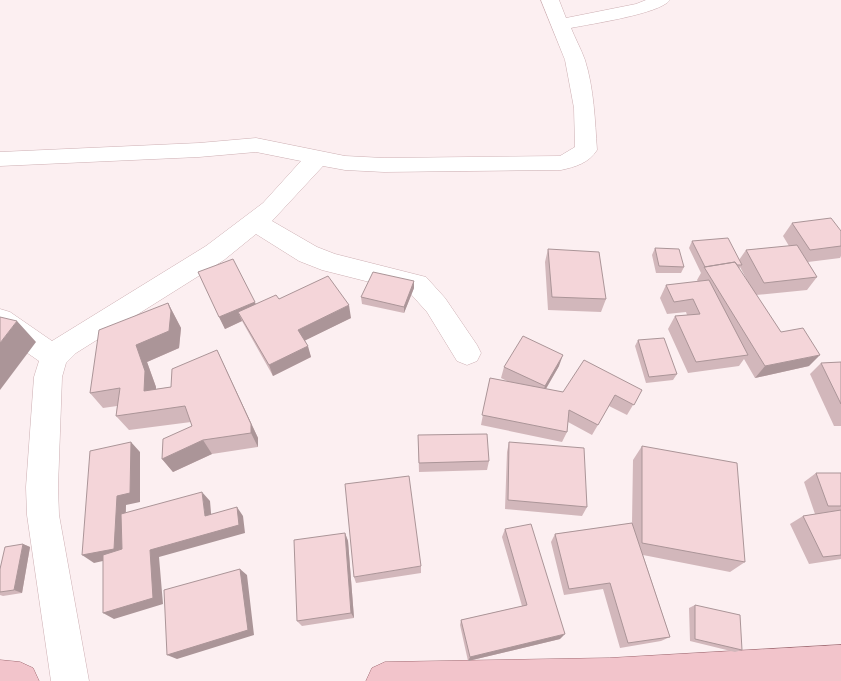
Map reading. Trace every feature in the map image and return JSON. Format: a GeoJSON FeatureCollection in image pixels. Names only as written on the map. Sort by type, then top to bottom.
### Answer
{"type":"FeatureCollection","features":[{"type":"Feature","properties":{"kind":"main road"},"geometry":{"type":"LineString","coordinates":[[385,681],[609,677],[841,664]]}},
{"type":"Feature","properties":{"kind":"main road"},"geometry":{"type":"LineString","coordinates":[[0,679],[20,681]]}},
{"type":"Feature","properties":{"kind":"street"},"geometry":{"type":"LineString","coordinates":[[0,159],[199,150],[256,145],[345,163],[561,163],[582,155],[586,150],[584,108],[574,60],[562,24],[550,0]]}},
{"type":"Feature","properties":{"kind":"street"},"geometry":{"type":"LineString","coordinates":[[562,24],[641,8],[661,0]]}},
{"type":"Feature","properties":{"kind":"street"},"geometry":{"type":"LineString","coordinates":[[70,681],[43,515],[42,487],[48,377],[54,357],[66,344],[215,253],[256,222],[271,209],[318,157]]}},
{"type":"Feature","properties":{"kind":"street"},"geometry":{"type":"LineString","coordinates":[[256,222],[308,254],[331,263],[417,284],[436,304],[467,353]]}},
{"type":"Feature","properties":{"kind":"street"},"geometry":{"type":"LineString","coordinates":[[0,320],[54,357]]}},
{"type":"Feature","properties":{"kind":"building"},"geometry":{"type":"Polygon","coordinates":[[[831,218],[841,231],[841,246],[810,250],[792,223],[831,218]]]}},
{"type":"Feature","properties":{"kind":"building"},"geometry":{"type":"Polygon","coordinates":[[[728,238],[742,265],[737,265],[735,262],[705,267],[692,241],[728,238]]]}},
{"type":"Feature","properties":{"kind":"building"},"geometry":{"type":"Polygon","coordinates":[[[797,245],[817,277],[764,283],[746,250],[797,245]]]}},
{"type":"Feature","properties":{"kind":"building"},"geometry":{"type":"Polygon","coordinates":[[[655,248],[679,249],[684,267],[659,266],[655,248]]]}},
{"type":"Feature","properties":{"kind":"building"},"geometry":{"type":"Polygon","coordinates":[[[548,249],[599,252],[606,299],[552,297],[548,249]]]}},
{"type":"Feature","properties":{"kind":"building"},"geometry":{"type":"Polygon","coordinates":[[[233,259],[255,302],[219,317],[198,272],[233,259]]]}},
{"type":"Feature","properties":{"kind":"building"},"geometry":{"type":"Polygon","coordinates":[[[735,262],[781,332],[803,328],[820,355],[765,366],[704,267],[735,262]]]}},
{"type":"Feature","properties":{"kind":"building"},"geometry":{"type":"Polygon","coordinates":[[[373,272],[414,281],[404,307],[361,297],[373,272]]]}},
{"type":"Feature","properties":{"kind":"building"},"geometry":{"type":"Polygon","coordinates":[[[328,276],[349,305],[298,330],[308,346],[269,365],[238,312],[276,295],[279,299],[328,276]]]}},
{"type":"Feature","properties":{"kind":"building"},"geometry":{"type":"Polygon","coordinates":[[[709,280],[748,355],[696,362],[675,316],[700,314],[693,299],[674,302],[666,285],[709,280]]]}},
{"type":"Feature","properties":{"kind":"building"},"geometry":{"type":"Polygon","coordinates":[[[168,303],[171,311],[169,331],[136,345],[145,371],[144,391],[171,387],[172,369],[217,350],[251,424],[251,433],[203,440],[162,459],[163,439],[192,426],[185,406],[116,416],[120,388],[90,393],[99,330],[168,303]]]}},
{"type":"Feature","properties":{"kind":"building"},"geometry":{"type":"Polygon","coordinates":[[[0,317],[17,321],[0,343],[0,317]]]}},
{"type":"Feature","properties":{"kind":"building"},"geometry":{"type":"Polygon","coordinates":[[[523,336],[563,355],[545,386],[504,367],[523,336]]]}},
{"type":"Feature","properties":{"kind":"building"},"geometry":{"type":"Polygon","coordinates":[[[664,338],[677,374],[649,377],[638,340],[664,338]]]}},
{"type":"Feature","properties":{"kind":"building"},"geometry":{"type":"Polygon","coordinates":[[[584,360],[642,390],[634,405],[615,395],[598,425],[569,410],[567,432],[482,415],[490,378],[563,392],[584,360]]]}},
{"type":"Feature","properties":{"kind":"building"},"geometry":{"type":"Polygon","coordinates":[[[841,362],[841,404],[821,363],[841,362]]]}},
{"type":"Feature","properties":{"kind":"building"},"geometry":{"type":"Polygon","coordinates":[[[487,434],[489,461],[419,463],[418,435],[487,434]]]}},
{"type":"Feature","properties":{"kind":"building"},"geometry":{"type":"Polygon","coordinates":[[[131,442],[130,493],[117,496],[114,549],[82,555],[90,451],[131,442]]]}},
{"type":"Feature","properties":{"kind":"building"},"geometry":{"type":"Polygon","coordinates":[[[509,442],[584,448],[587,507],[508,500],[509,442]]]}},
{"type":"Feature","properties":{"kind":"building"},"geometry":{"type":"Polygon","coordinates":[[[642,446],[737,463],[745,562],[642,543],[642,446]]]}},
{"type":"Feature","properties":{"kind":"building"},"geometry":{"type":"Polygon","coordinates":[[[816,473],[841,473],[841,506],[828,506],[816,473]]]}},
{"type":"Feature","properties":{"kind":"building"},"geometry":{"type":"Polygon","coordinates":[[[409,476],[421,566],[354,577],[345,484],[409,476]]]}},
{"type":"Feature","properties":{"kind":"building"},"geometry":{"type":"Polygon","coordinates":[[[202,492],[205,516],[237,507],[239,525],[150,550],[153,598],[103,613],[103,555],[122,549],[121,514],[202,492]]]}},
{"type":"Feature","properties":{"kind":"building"},"geometry":{"type":"Polygon","coordinates":[[[841,510],[841,555],[823,557],[803,516],[841,510]]]}},
{"type":"Feature","properties":{"kind":"building"},"geometry":{"type":"Polygon","coordinates":[[[632,523],[670,637],[628,643],[610,583],[569,589],[555,534],[632,523]]]}},
{"type":"Feature","properties":{"kind":"building"},"geometry":{"type":"Polygon","coordinates":[[[531,524],[565,634],[470,657],[461,620],[527,605],[505,529],[531,524]]]}},
{"type":"Feature","properties":{"kind":"building"},"geometry":{"type":"Polygon","coordinates":[[[345,533],[351,613],[297,621],[294,540],[345,533]]]}},
{"type":"Feature","properties":{"kind":"building"},"geometry":{"type":"Polygon","coordinates":[[[23,544],[14,590],[0,592],[0,569],[5,547],[23,544]]]}},
{"type":"Feature","properties":{"kind":"building"},"geometry":{"type":"Polygon","coordinates":[[[240,569],[248,630],[167,655],[164,590],[240,569]]]}},
{"type":"Feature","properties":{"kind":"building"},"geometry":{"type":"Polygon","coordinates":[[[695,605],[740,615],[742,650],[695,639],[695,605]]]}}]}
